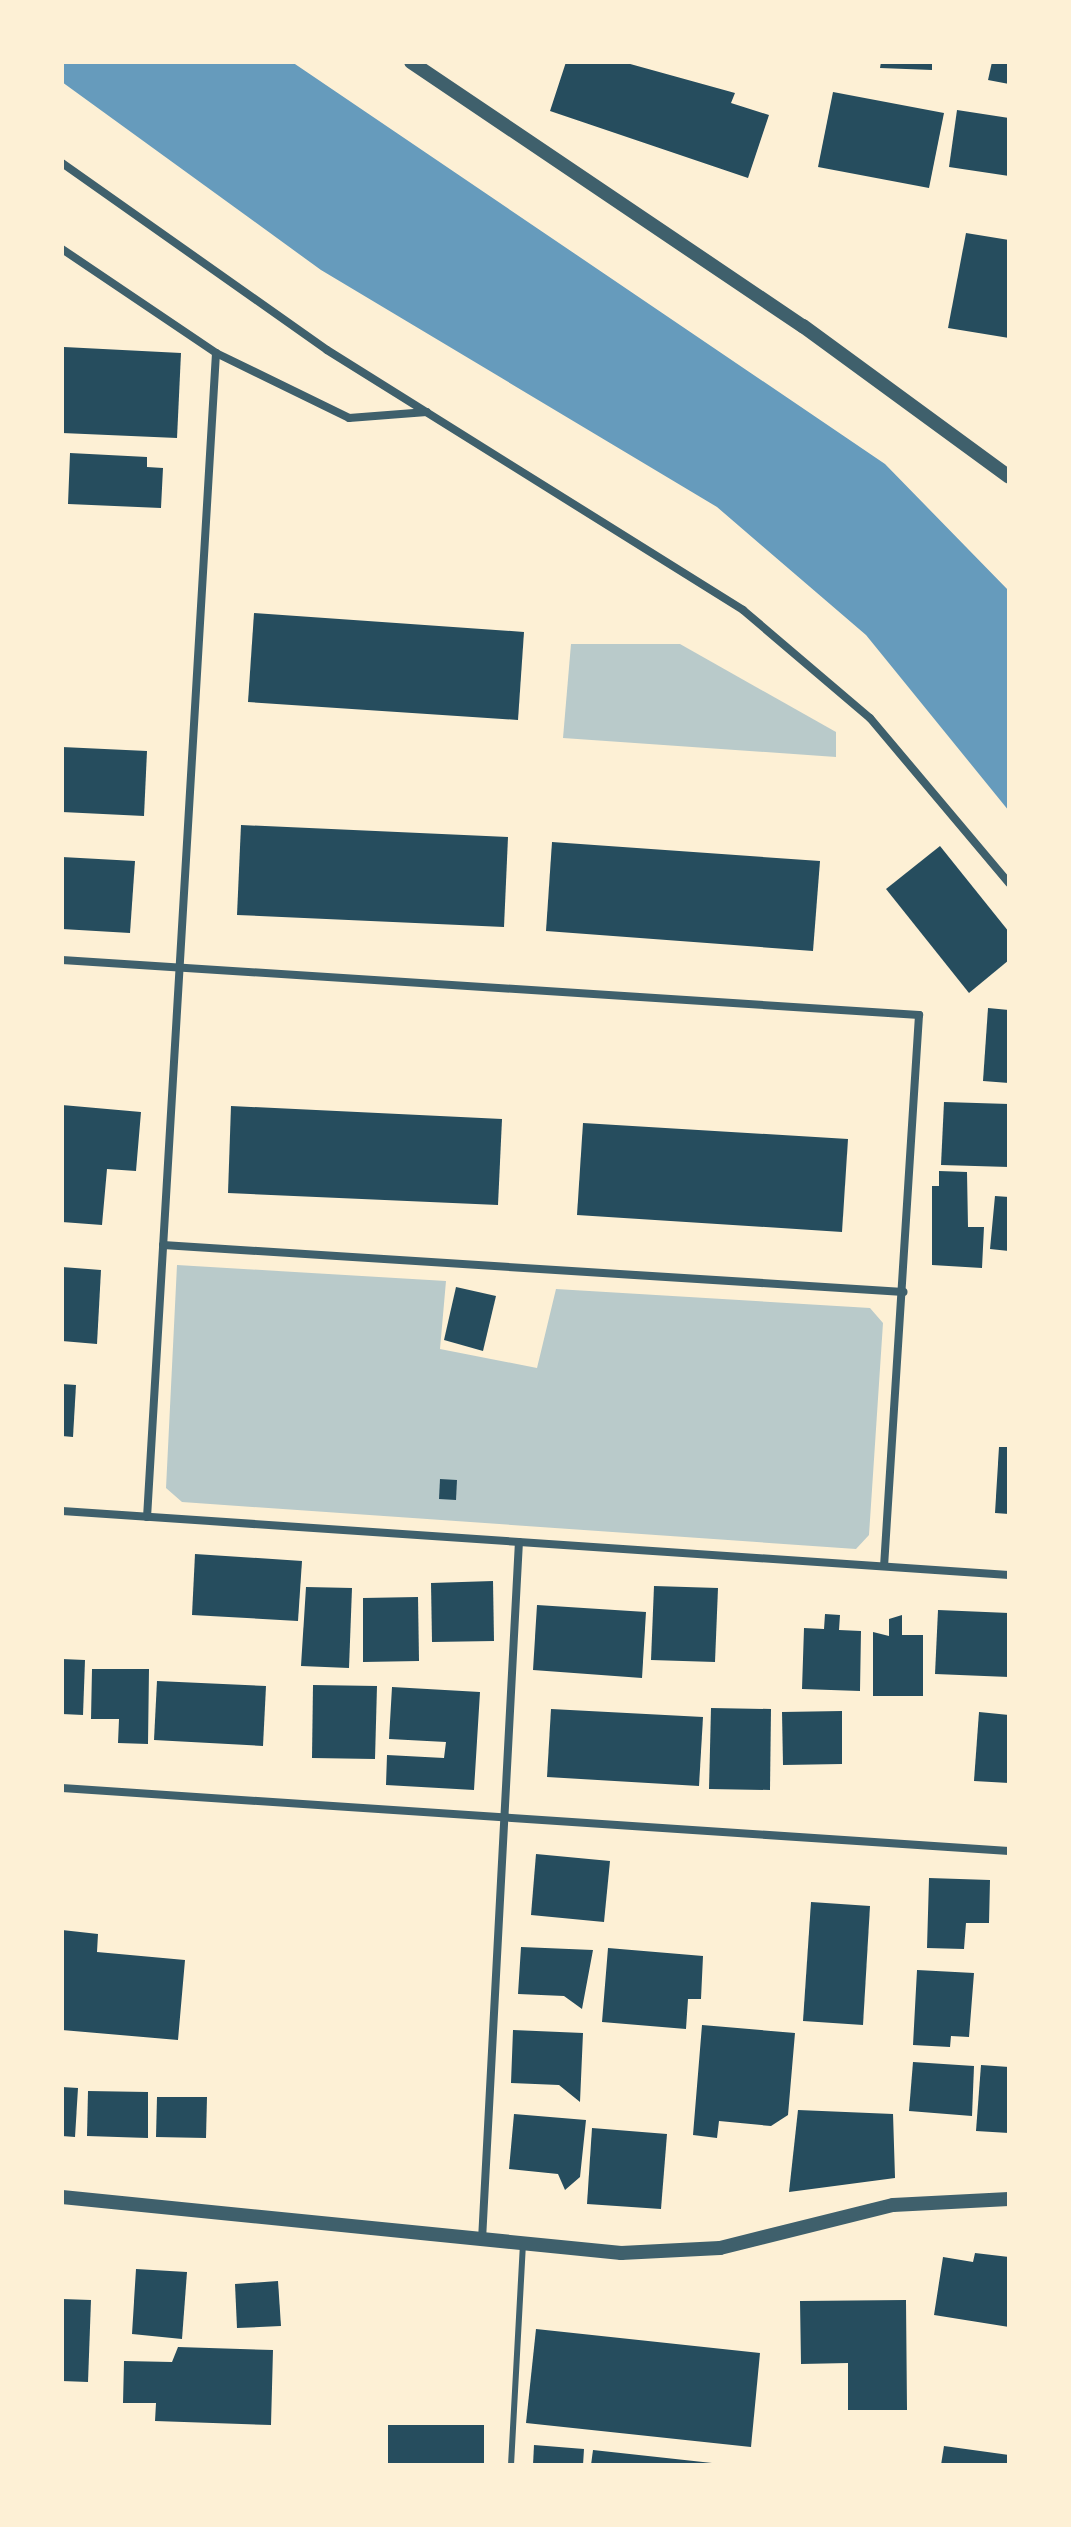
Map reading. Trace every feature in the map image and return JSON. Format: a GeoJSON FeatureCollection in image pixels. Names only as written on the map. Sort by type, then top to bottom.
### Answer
{"type":"FeatureCollection","features":[{"type":"Feature","properties":{"kind":"street"},"geometry":{"type":"LineString","coordinates":[[411,62],[803,326],[1009,477]]}},
{"type":"Feature","properties":{"kind":"street"},"geometry":{"type":"LineString","coordinates":[[62,163],[427,412],[743,610],[870,718],[1009,883]]}},
{"type":"Feature","properties":{"kind":"street"},"geometry":{"type":"LineString","coordinates":[[62,249],[216,353],[349,418],[427,412]]}},
{"type":"Feature","properties":{"kind":"street"},"geometry":{"type":"LineString","coordinates":[[147,1517],[216,353]]}},
{"type":"Feature","properties":{"kind":"street"},"geometry":{"type":"LineString","coordinates":[[62,960],[919,1015],[904,1292],[884,1566]]}},
{"type":"Feature","properties":{"kind":"street"},"geometry":{"type":"LineString","coordinates":[[163,1245],[904,1292]]}},
{"type":"Feature","properties":{"kind":"street"},"geometry":{"type":"LineString","coordinates":[[62,1511],[1009,1575]]}},
{"type":"Feature","properties":{"kind":"street"},"geometry":{"type":"LineString","coordinates":[[482,2241],[519,1542]]}},
{"type":"Feature","properties":{"kind":"street"},"geometry":{"type":"LineString","coordinates":[[62,1788],[1009,1851]]}},
{"type":"Feature","properties":{"kind":"street"},"geometry":{"type":"LineString","coordinates":[[62,2197],[621,2253],[720,2248],[893,2205],[1009,2199]]}},
{"type":"Feature","properties":{"kind":"lane"},"geometry":{"type":"LineString","coordinates":[[511,2465],[523,2245]]}},
{"type":"Feature","properties":{"kind":"shaded area"},"geometry":{"type":"Polygon","coordinates":[[[571,644],[680,644],[836,732],[836,757],[563,738],[571,644]]]}},
{"type":"Feature","properties":{"kind":"shaded area"},"geometry":{"type":"Polygon","coordinates":[[[177,1265],[446,1281],[440,1349],[537,1368],[556,1289],[870,1308],[883,1323],[869,1535],[856,1549],[182,1502],[166,1488],[177,1265]]]}},
{"type":"Feature","properties":{"kind":"water"},"geometry":{"type":"Polygon","coordinates":[[[62,62],[292,62],[885,464],[1009,591],[1009,811],[866,635],[717,507],[321,270],[62,82],[62,62]]]}},
{"type":"Feature","properties":{"kind":"building"},"geometry":{"type":"Polygon","coordinates":[[[566,62],[623,62],[735,93],[731,103],[769,115],[748,178],[550,111],[566,62]]]}},
{"type":"Feature","properties":{"kind":"building"},"geometry":{"type":"Polygon","coordinates":[[[881,62],[932,62],[932,70],[880,68],[881,62]]]}},
{"type":"Feature","properties":{"kind":"building"},"geometry":{"type":"Polygon","coordinates":[[[992,62],[1009,62],[1009,84],[988,80],[992,62]]]}},
{"type":"Feature","properties":{"kind":"building"},"geometry":{"type":"Polygon","coordinates":[[[833,92],[944,113],[929,188],[818,167],[833,92]]]}},
{"type":"Feature","properties":{"kind":"building"},"geometry":{"type":"Polygon","coordinates":[[[957,110],[1009,118],[1009,176],[949,167],[957,110]]]}},
{"type":"Feature","properties":{"kind":"building"},"geometry":{"type":"Polygon","coordinates":[[[966,233],[1009,240],[1009,338],[948,328],[966,233]]]}},
{"type":"Feature","properties":{"kind":"building"},"geometry":{"type":"Polygon","coordinates":[[[64,347],[181,353],[177,438],[62,433],[64,347]]]}},
{"type":"Feature","properties":{"kind":"building"},"geometry":{"type":"Polygon","coordinates":[[[70,453],[147,457],[147,467],[163,468],[161,508],[68,504],[70,453]]]}},
{"type":"Feature","properties":{"kind":"building"},"geometry":{"type":"Polygon","coordinates":[[[254,613],[524,632],[518,720],[248,702],[254,613]]]}},
{"type":"Feature","properties":{"kind":"building"},"geometry":{"type":"Polygon","coordinates":[[[62,747],[147,751],[144,816],[62,812],[62,747]]]}},
{"type":"Feature","properties":{"kind":"building"},"geometry":{"type":"Polygon","coordinates":[[[241,825],[508,837],[504,927],[237,915],[241,825]]]}},
{"type":"Feature","properties":{"kind":"building"},"geometry":{"type":"Polygon","coordinates":[[[552,842],[820,861],[813,951],[546,931],[552,842]]]}},
{"type":"Feature","properties":{"kind":"building"},"geometry":{"type":"Polygon","coordinates":[[[940,846],[1009,932],[1009,960],[969,993],[886,889],[940,846]]]}},
{"type":"Feature","properties":{"kind":"building"},"geometry":{"type":"Polygon","coordinates":[[[62,857],[135,861],[130,933],[62,929],[62,857]]]}},
{"type":"Feature","properties":{"kind":"building"},"geometry":{"type":"Polygon","coordinates":[[[988,1008],[1009,1010],[1009,1083],[983,1081],[988,1008]]]}},
{"type":"Feature","properties":{"kind":"building"},"geometry":{"type":"Polygon","coordinates":[[[944,1102],[1009,1104],[1009,1167],[941,1165],[944,1102]]]}},
{"type":"Feature","properties":{"kind":"building"},"geometry":{"type":"Polygon","coordinates":[[[62,1105],[141,1112],[136,1171],[107,1169],[102,1225],[62,1222],[62,1105]]]}},
{"type":"Feature","properties":{"kind":"building"},"geometry":{"type":"Polygon","coordinates":[[[231,1106],[502,1119],[498,1205],[228,1193],[231,1106]]]}},
{"type":"Feature","properties":{"kind":"building"},"geometry":{"type":"Polygon","coordinates":[[[583,1123],[848,1139],[842,1232],[577,1215],[583,1123]]]}},
{"type":"Feature","properties":{"kind":"building"},"geometry":{"type":"Polygon","coordinates":[[[939,1171],[967,1172],[968,1227],[984,1227],[982,1268],[932,1265],[932,1186],[939,1186],[939,1171]]]}},
{"type":"Feature","properties":{"kind":"building"},"geometry":{"type":"Polygon","coordinates":[[[995,1196],[1009,1197],[1009,1251],[990,1249],[995,1196]]]}},
{"type":"Feature","properties":{"kind":"building"},"geometry":{"type":"Polygon","coordinates":[[[62,1267],[101,1270],[97,1344],[62,1341],[62,1267]]]}},
{"type":"Feature","properties":{"kind":"building"},"geometry":{"type":"Polygon","coordinates":[[[456,1287],[496,1296],[483,1351],[444,1340],[456,1287]]]}},
{"type":"Feature","properties":{"kind":"building"},"geometry":{"type":"Polygon","coordinates":[[[62,1384],[76,1385],[73,1437],[62,1436],[62,1384]]]}},
{"type":"Feature","properties":{"kind":"building"},"geometry":{"type":"Polygon","coordinates":[[[999,1447],[1009,1447],[1009,1514],[995,1513],[999,1447]]]}},
{"type":"Feature","properties":{"kind":"building"},"geometry":{"type":"Polygon","coordinates":[[[440,1479],[457,1480],[456,1500],[439,1499],[440,1479]]]}},
{"type":"Feature","properties":{"kind":"building"},"geometry":{"type":"Polygon","coordinates":[[[195,1554],[302,1561],[298,1621],[192,1615],[195,1554]]]}},
{"type":"Feature","properties":{"kind":"building"},"geometry":{"type":"Polygon","coordinates":[[[493,1581],[494,1641],[432,1642],[431,1583],[493,1581]]]}},
{"type":"Feature","properties":{"kind":"building"},"geometry":{"type":"Polygon","coordinates":[[[654,1586],[718,1588],[715,1662],[651,1660],[654,1586]]]}},
{"type":"Feature","properties":{"kind":"building"},"geometry":{"type":"Polygon","coordinates":[[[306,1587],[352,1588],[349,1668],[301,1666],[306,1587]]]}},
{"type":"Feature","properties":{"kind":"building"},"geometry":{"type":"Polygon","coordinates":[[[418,1597],[419,1661],[363,1662],[363,1598],[418,1597]]]}},
{"type":"Feature","properties":{"kind":"building"},"geometry":{"type":"Polygon","coordinates":[[[537,1605],[646,1612],[642,1678],[533,1670],[537,1605]]]}},
{"type":"Feature","properties":{"kind":"building"},"geometry":{"type":"Polygon","coordinates":[[[938,1610],[1009,1613],[1009,1677],[935,1674],[938,1610]]]}},
{"type":"Feature","properties":{"kind":"building"},"geometry":{"type":"Polygon","coordinates":[[[825,1614],[840,1615],[839,1630],[861,1631],[860,1691],[802,1689],[804,1628],[824,1629],[825,1614]]]}},
{"type":"Feature","properties":{"kind":"building"},"geometry":{"type":"Polygon","coordinates":[[[902,1615],[902,1635],[923,1635],[923,1696],[873,1696],[873,1632],[889,1636],[889,1619],[902,1615]]]}},
{"type":"Feature","properties":{"kind":"building"},"geometry":{"type":"Polygon","coordinates":[[[62,1659],[85,1660],[83,1715],[62,1714],[62,1659]]]}},
{"type":"Feature","properties":{"kind":"building"},"geometry":{"type":"Polygon","coordinates":[[[92,1669],[149,1669],[148,1744],[118,1743],[119,1719],[91,1719],[92,1669]]]}},
{"type":"Feature","properties":{"kind":"building"},"geometry":{"type":"Polygon","coordinates":[[[157,1681],[266,1686],[263,1746],[154,1740],[157,1681]]]}},
{"type":"Feature","properties":{"kind":"building"},"geometry":{"type":"Polygon","coordinates":[[[313,1685],[377,1686],[375,1759],[312,1758],[313,1685]]]}},
{"type":"Feature","properties":{"kind":"building"},"geometry":{"type":"Polygon","coordinates":[[[392,1687],[480,1692],[474,1790],[386,1785],[387,1755],[444,1758],[446,1742],[389,1739],[392,1687]]]}},
{"type":"Feature","properties":{"kind":"building"},"geometry":{"type":"Polygon","coordinates":[[[711,1708],[771,1709],[770,1790],[709,1789],[711,1708]]]}},
{"type":"Feature","properties":{"kind":"building"},"geometry":{"type":"Polygon","coordinates":[[[551,1709],[703,1717],[699,1786],[547,1777],[551,1709]]]}},
{"type":"Feature","properties":{"kind":"building"},"geometry":{"type":"Polygon","coordinates":[[[842,1711],[842,1764],[783,1765],[782,1712],[842,1711]]]}},
{"type":"Feature","properties":{"kind":"building"},"geometry":{"type":"Polygon","coordinates":[[[979,1712],[1009,1715],[1009,1783],[974,1781],[979,1712]]]}},
{"type":"Feature","properties":{"kind":"building"},"geometry":{"type":"Polygon","coordinates":[[[536,1854],[610,1861],[604,1922],[531,1915],[536,1854]]]}},
{"type":"Feature","properties":{"kind":"building"},"geometry":{"type":"Polygon","coordinates":[[[929,1878],[990,1880],[989,1923],[966,1923],[964,1949],[927,1948],[929,1878]]]}},
{"type":"Feature","properties":{"kind":"building"},"geometry":{"type":"Polygon","coordinates":[[[811,1902],[870,1906],[863,2025],[803,2021],[811,1902]]]}},
{"type":"Feature","properties":{"kind":"building"},"geometry":{"type":"Polygon","coordinates":[[[62,1930],[98,1934],[97,1952],[185,1960],[178,2040],[62,2030],[62,1930]]]}},
{"type":"Feature","properties":{"kind":"building"},"geometry":{"type":"Polygon","coordinates":[[[521,1947],[593,1950],[582,2009],[564,1996],[518,1994],[521,1947]]]}},
{"type":"Feature","properties":{"kind":"building"},"geometry":{"type":"Polygon","coordinates":[[[608,1948],[703,1956],[701,1999],[688,1999],[686,2029],[602,2022],[608,1948]]]}},
{"type":"Feature","properties":{"kind":"building"},"geometry":{"type":"Polygon","coordinates":[[[917,1970],[974,1973],[969,2037],[951,2036],[950,2047],[913,2045],[917,1970]]]}},
{"type":"Feature","properties":{"kind":"building"},"geometry":{"type":"Polygon","coordinates":[[[702,2025],[795,2033],[788,2115],[771,2126],[719,2121],[717,2138],[693,2135],[702,2025]]]}},
{"type":"Feature","properties":{"kind":"building"},"geometry":{"type":"Polygon","coordinates":[[[513,2030],[583,2033],[580,2102],[559,2085],[511,2083],[513,2030]]]}},
{"type":"Feature","properties":{"kind":"building"},"geometry":{"type":"Polygon","coordinates":[[[913,2062],[974,2066],[972,2116],[909,2111],[913,2062]]]}},
{"type":"Feature","properties":{"kind":"building"},"geometry":{"type":"Polygon","coordinates":[[[981,2065],[1009,2067],[1009,2133],[976,2131],[981,2065]]]}},
{"type":"Feature","properties":{"kind":"building"},"geometry":{"type":"Polygon","coordinates":[[[62,2087],[78,2088],[75,2137],[62,2136],[62,2087]]]}},
{"type":"Feature","properties":{"kind":"building"},"geometry":{"type":"Polygon","coordinates":[[[88,2091],[148,2092],[148,2138],[87,2136],[88,2091]]]}},
{"type":"Feature","properties":{"kind":"building"},"geometry":{"type":"Polygon","coordinates":[[[157,2097],[207,2097],[206,2138],[156,2137],[157,2097]]]}},
{"type":"Feature","properties":{"kind":"building"},"geometry":{"type":"Polygon","coordinates":[[[798,2110],[893,2114],[895,2178],[789,2192],[798,2110]]]}},
{"type":"Feature","properties":{"kind":"building"},"geometry":{"type":"Polygon","coordinates":[[[514,2114],[586,2120],[580,2177],[565,2190],[558,2174],[509,2169],[514,2114]]]}},
{"type":"Feature","properties":{"kind":"building"},"geometry":{"type":"Polygon","coordinates":[[[592,2128],[667,2134],[661,2209],[587,2204],[592,2128]]]}},
{"type":"Feature","properties":{"kind":"building"},"geometry":{"type":"Polygon","coordinates":[[[975,2253],[1009,2257],[1009,2327],[934,2315],[943,2257],[973,2262],[975,2253]]]}},
{"type":"Feature","properties":{"kind":"building"},"geometry":{"type":"Polygon","coordinates":[[[136,2269],[187,2272],[182,2339],[132,2334],[136,2269]]]}},
{"type":"Feature","properties":{"kind":"building"},"geometry":{"type":"Polygon","coordinates":[[[278,2281],[281,2326],[237,2328],[235,2284],[278,2281]]]}},
{"type":"Feature","properties":{"kind":"building"},"geometry":{"type":"Polygon","coordinates":[[[62,2299],[91,2300],[88,2382],[62,2381],[62,2299]]]}},
{"type":"Feature","properties":{"kind":"building"},"geometry":{"type":"Polygon","coordinates":[[[906,2300],[907,2410],[848,2410],[848,2363],[801,2364],[800,2301],[906,2300]]]}},
{"type":"Feature","properties":{"kind":"building"},"geometry":{"type":"Polygon","coordinates":[[[536,2329],[760,2353],[751,2447],[526,2423],[536,2329]]]}},
{"type":"Feature","properties":{"kind":"building"},"geometry":{"type":"Polygon","coordinates":[[[178,2347],[273,2350],[271,2425],[155,2421],[156,2403],[123,2403],[124,2361],[172,2362],[178,2347]]]}},
{"type":"Feature","properties":{"kind":"building"},"geometry":{"type":"Polygon","coordinates":[[[388,2425],[484,2425],[484,2465],[388,2465],[388,2425]]]}},
{"type":"Feature","properties":{"kind":"building"},"geometry":{"type":"Polygon","coordinates":[[[534,2445],[584,2449],[583,2465],[533,2465],[534,2445]]]}},
{"type":"Feature","properties":{"kind":"building"},"geometry":{"type":"Polygon","coordinates":[[[944,2446],[1009,2455],[1009,2465],[941,2465],[944,2446]]]}},
{"type":"Feature","properties":{"kind":"building"},"geometry":{"type":"Polygon","coordinates":[[[593,2450],[712,2463],[591,2465],[593,2450]]]}}]}
